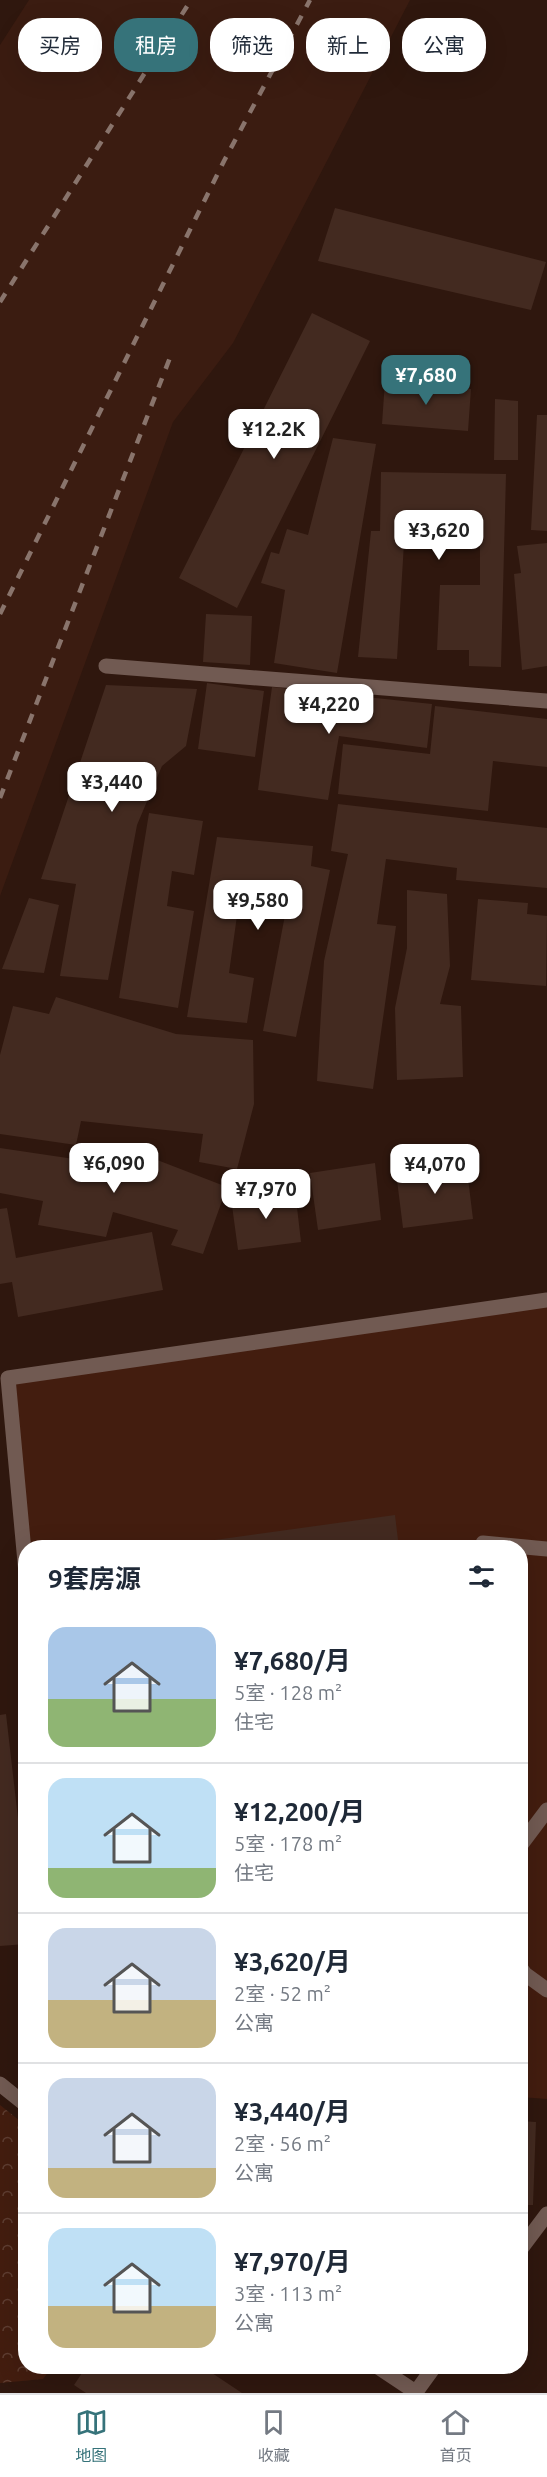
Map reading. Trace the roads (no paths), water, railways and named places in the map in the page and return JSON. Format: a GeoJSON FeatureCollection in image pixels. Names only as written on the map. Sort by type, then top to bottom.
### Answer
{"type":"FeatureCollection","features":[{"type":"Feature","properties":{"kind":"street"},"geometry":{"type":"LineString","coordinates":[[106,666],[547,701]]}},
{"type":"Feature","properties":{"kind":"street"},"geometry":{"type":"LineString","coordinates":[[23,1540],[8,1378],[547,1300]]}},
{"type":"Feature","properties":{"kind":"street"},"geometry":{"type":"LineString","coordinates":[[528,1548],[547,1549]]}},
{"type":"Feature","properties":{"kind":"street"},"geometry":{"type":"LineString","coordinates":[[528,1835],[547,1810]]}},
{"type":"Feature","properties":{"kind":"street"},"geometry":{"type":"LineString","coordinates":[[528,1976],[547,1990]]}},
{"type":"Feature","properties":{"kind":"street"},"geometry":{"type":"LineString","coordinates":[[0,2084],[18,2099]]}},
{"type":"Feature","properties":{"kind":"street"},"geometry":{"type":"LineString","coordinates":[[528,2239],[547,2214]]}},
{"type":"Feature","properties":{"kind":"street"},"geometry":{"type":"LineString","coordinates":[[388,2374],[416,2393],[430,2374]]}},
{"type":"Feature","properties":{"kind":"railway"},"geometry":{"type":"LineString","coordinates":[[0,302],[191,0]]}},
{"type":"Feature","properties":{"kind":"railway"},"geometry":{"type":"LineString","coordinates":[[0,614],[224,161],[310,0]]}},
{"type":"Feature","properties":{"kind":"railway"},"geometry":{"type":"LineString","coordinates":[[0,798],[171,355]]}}]}
